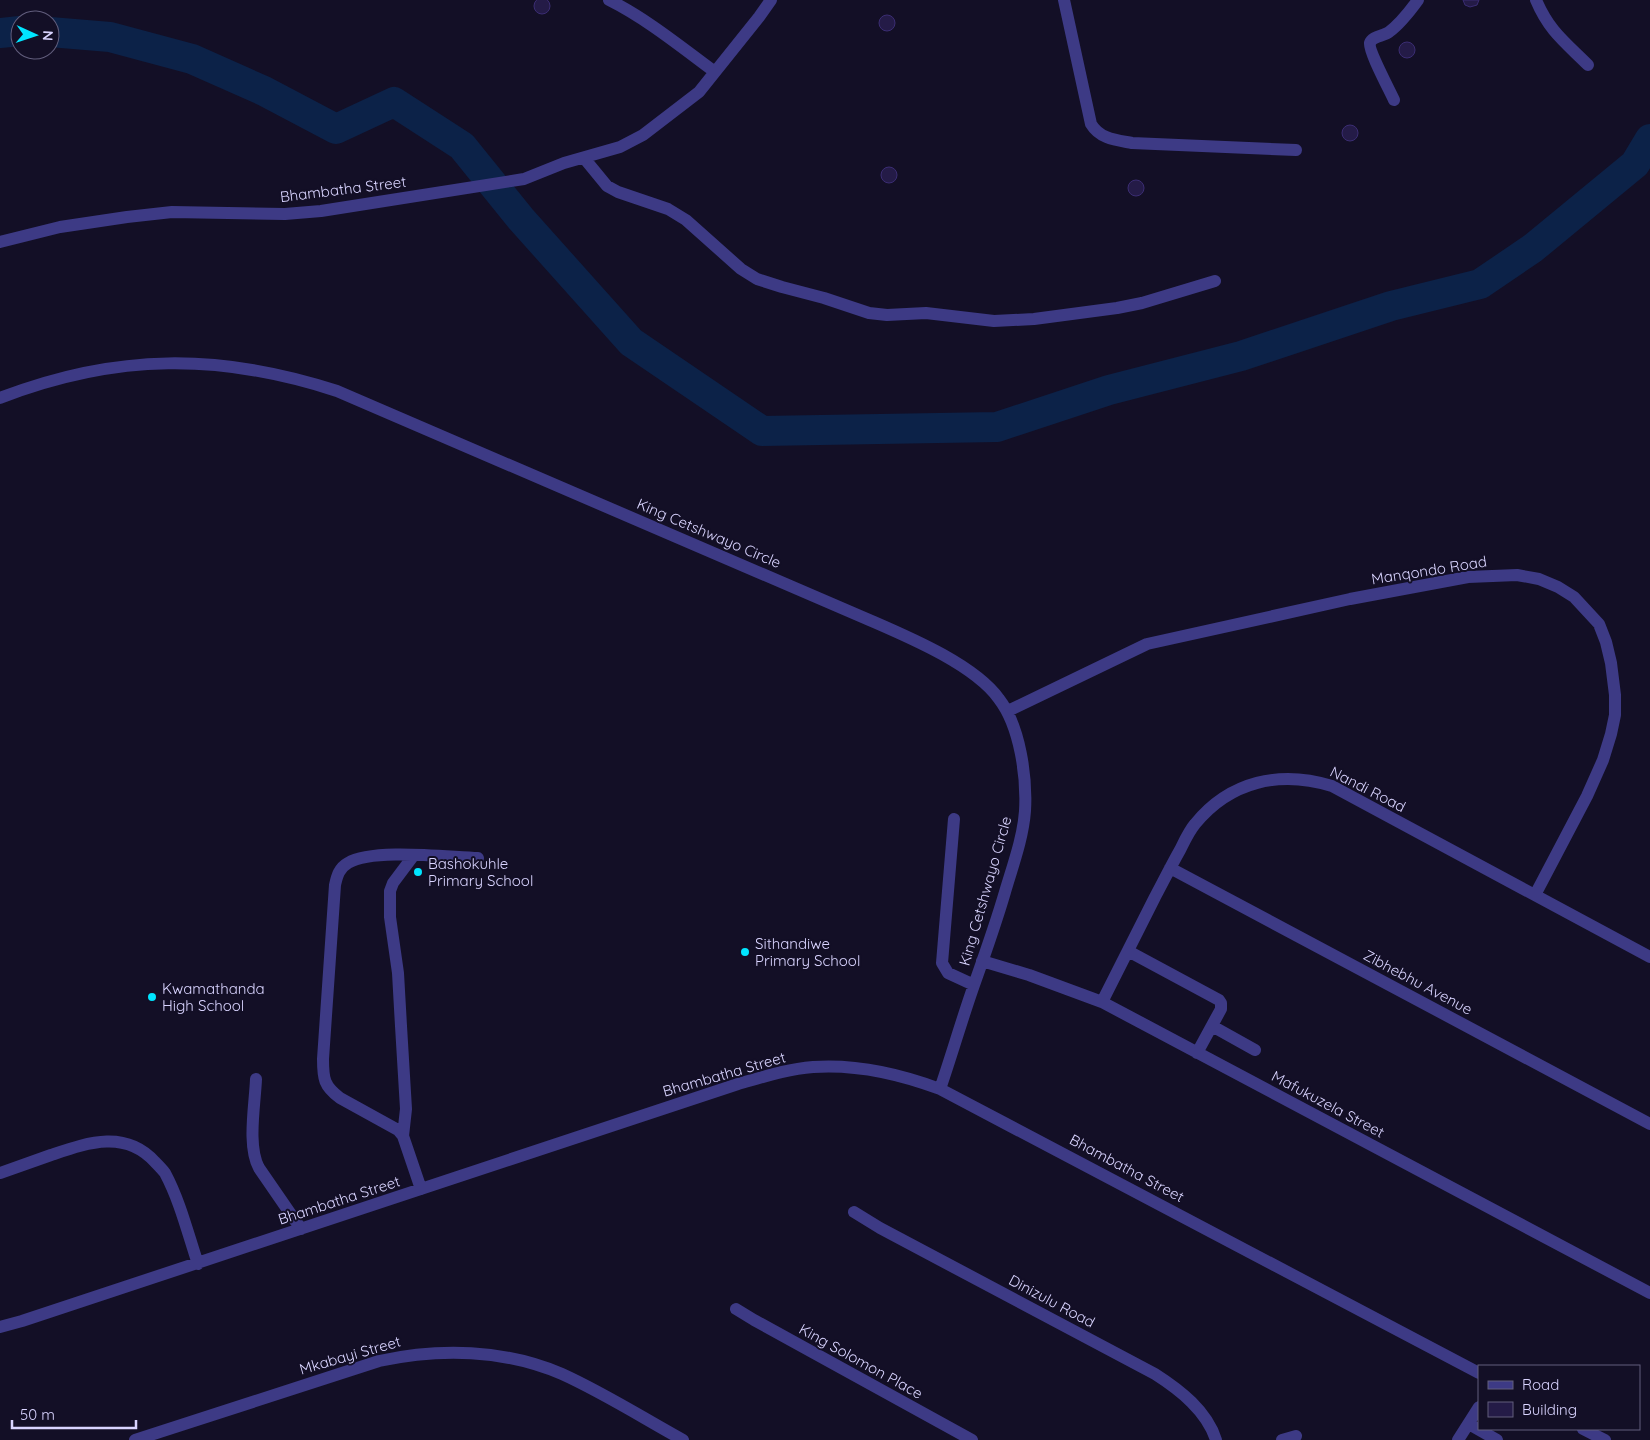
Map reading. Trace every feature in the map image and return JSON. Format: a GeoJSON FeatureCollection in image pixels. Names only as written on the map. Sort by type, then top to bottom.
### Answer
{"type":"FeatureCollection","features":[{"type":"Feature","properties":{"kind":"street"},"geometry":{"type":"LineString","coordinates":[[609,0],[661,32],[715,72]]}},
{"type":"Feature","properties":{"kind":"street","name":"Bhambatha Street"},"geometry":{"type":"LineString","coordinates":[[0,242],[60,227],[127,217],[172,212],[285,214],[524,179],[564,163],[620,147],[643,135],[700,92],[771,0]]}},
{"type":"Feature","properties":{"kind":"street"},"geometry":{"type":"LineString","coordinates":[[1064,0],[1091,124],[1095,131],[1115,140],[1132,143],[1296,150]]}},
{"type":"Feature","properties":{"kind":"street"},"geometry":{"type":"LineString","coordinates":[[1394,100],[1369,45],[1371,40],[1384,35],[1394,28],[1418,0]]}},
{"type":"Feature","properties":{"kind":"street"},"geometry":{"type":"LineString","coordinates":[[1536,0],[1552,31],[1588,65]]}},
{"type":"Feature","properties":{"kind":"street"},"geometry":{"type":"LineString","coordinates":[[584,158],[607,186],[618,192],[668,209],[686,220],[741,269],[757,279],[782,288],[815,295],[869,313],[887,315],[926,313],[994,321],[1034,319],[1134,305],[1215,281]]}},
{"type":"Feature","properties":{"kind":"street","name":"King Cetshwayo Circle"},"geometry":{"type":"LineString","coordinates":[[0,398],[77,374],[116,366],[155,363],[231,367],[278,374],[307,382],[337,391],[908,637],[954,662],[985,683],[1008,711],[1022,764],[1025,811],[1022,834],[1000,910],[940,1089]]}},
{"type":"Feature","properties":{"kind":"street","name":"Manqondo Road"},"geometry":{"type":"LineString","coordinates":[[1008,711],[1128,652],[1154,642],[1350,599],[1468,578],[1517,575],[1539,580],[1558,587],[1574,597],[1599,624],[1611,663],[1615,696],[1611,734],[1604,760],[1535,895]]}},
{"type":"Feature","properties":{"kind":"street","name":"Nandi Road"},"geometry":{"type":"LineString","coordinates":[[1102,1002],[1194,825],[1211,807],[1228,794],[1264,780],[1286,778],[1306,779],[1332,786],[1650,957]]}},
{"type":"Feature","properties":{"kind":"street"},"geometry":{"type":"LineString","coordinates":[[954,819],[942,963],[948,974],[974,985]]}},
{"type":"Feature","properties":{"kind":"street"},"geometry":{"type":"LineString","coordinates":[[421,1189],[403,1136],[398,1130],[331,1092],[323,1074],[337,876],[348,863],[360,858],[392,854],[478,858]]}},
{"type":"Feature","properties":{"kind":"street"},"geometry":{"type":"LineString","coordinates":[[403,1136],[406,1109],[398,973],[390,917],[390,891],[393,883],[414,856]]}},
{"type":"Feature","properties":{"kind":"street","name":"Zibhebhu Avenue"},"geometry":{"type":"LineString","coordinates":[[1170,868],[1650,1124]]}},
{"type":"Feature","properties":{"kind":"street"},"geometry":{"type":"LineString","coordinates":[[1128,951],[1219,1000],[1222,1005],[1221,1008],[1197,1053]]}},
{"type":"Feature","properties":{"kind":"street","name":"Mafukuzela Street"},"geometry":{"type":"LineString","coordinates":[[982,961],[1030,975],[1102,1002],[1650,1293]]}},
{"type":"Feature","properties":{"kind":"street"},"geometry":{"type":"LineString","coordinates":[[1212,1026],[1255,1050]]}},
{"type":"Feature","properties":{"kind":"street","name":"Bhambatha Street"},"geometry":{"type":"LineString","coordinates":[[0,1327],[22,1322],[738,1084],[776,1073],[812,1067],[853,1068],[899,1076],[940,1089],[1478,1372]]}},
{"type":"Feature","properties":{"kind":"street"},"geometry":{"type":"LineString","coordinates":[[256,1079],[252,1147],[254,1160],[301,1229]]}},
{"type":"Feature","properties":{"kind":"street"},"geometry":{"type":"LineString","coordinates":[[0,1173],[74,1147],[95,1142],[113,1141],[127,1144],[150,1156],[164,1172],[176,1198],[198,1264]]}},
{"type":"Feature","properties":{"kind":"street","name":"Dinizulu Road"},"geometry":{"type":"LineString","coordinates":[[854,1212],[880,1228],[1155,1374],[1172,1385],[1198,1409],[1216,1440]]}},
{"type":"Feature","properties":{"kind":"street","name":"King Solomon Place"},"geometry":{"type":"LineString","coordinates":[[736,1309],[972,1440]]}},
{"type":"Feature","properties":{"kind":"street","name":"Mkabayi Street"},"geometry":{"type":"LineString","coordinates":[[135,1440],[379,1361],[407,1355],[449,1352],[475,1353],[507,1358],[560,1374],[584,1385],[683,1440]]}},
{"type":"Feature","properties":{"kind":"street"},"geometry":{"type":"LineString","coordinates":[[1458,1440],[1478,1409]]}},
{"type":"Feature","properties":{"kind":"street"},"geometry":{"type":"LineString","coordinates":[[1469,1424],[1478,1429]]}},
{"type":"Feature","properties":{"kind":"street"},"geometry":{"type":"LineString","coordinates":[[1480,1430],[1497,1440]]}},
{"type":"Feature","properties":{"kind":"street"},"geometry":{"type":"LineString","coordinates":[[1585,1430],[1605,1440]]}},
{"type":"Feature","properties":{"kind":"street"},"geometry":{"type":"LineString","coordinates":[[1282,1440],[1296,1436]]}},
{"type":"Feature","properties":{"kind":"building"},"geometry":{"type":"Polygon","coordinates":[[[545,-1],[549,3],[548,12],[542,14],[536,12],[534,6],[536,0],[545,-1]]]}},
{"type":"Feature","properties":{"kind":"building"},"geometry":{"type":"Polygon","coordinates":[[[1463,0],[1479,0],[1477,5],[1470,7],[1465,5],[1463,0]]]}},
{"type":"Feature","properties":{"kind":"building"},"geometry":{"type":"Polygon","coordinates":[[[884,15],[890,15],[895,20],[893,29],[884,31],[879,26],[879,20],[884,15]]]}},
{"type":"Feature","properties":{"kind":"building"},"geometry":{"type":"Polygon","coordinates":[[[1404,42],[1410,42],[1415,47],[1413,56],[1404,58],[1399,53],[1399,47],[1404,42]]]}},
{"type":"Feature","properties":{"kind":"building"},"geometry":{"type":"Polygon","coordinates":[[[1347,125],[1353,125],[1358,130],[1356,139],[1347,141],[1342,136],[1342,130],[1347,125]]]}},
{"type":"Feature","properties":{"kind":"building"},"geometry":{"type":"Polygon","coordinates":[[[886,167],[892,167],[897,172],[895,181],[886,183],[881,178],[881,172],[886,167]]]}},
{"type":"Feature","properties":{"kind":"building"},"geometry":{"type":"Polygon","coordinates":[[[1133,180],[1139,180],[1144,185],[1142,194],[1133,196],[1128,191],[1128,185],[1133,180]]]}},
{"type":"Feature","properties":{"kind":"waterway"},"geometry":{"type":"LineString","coordinates":[[0,33],[10,32]]}},
{"type":"Feature","properties":{"kind":"waterway"},"geometry":{"type":"LineString","coordinates":[[60,33],[110,37],[192,59],[264,91],[336,129],[394,102],[462,146],[521,219],[631,342],[762,431],[997,427],[1109,390],[1241,356],[1391,306],[1480,284],[1533,248],[1635,164],[1650,139]]}},
{"type":"Feature","properties":{"kind":"place","name":"Bashokuhle Primary School"},"geometry":{"type":"Point","coordinates":[418,872]}},
{"type":"Feature","properties":{"kind":"place","name":"Sithandiwe Primary School"},"geometry":{"type":"Point","coordinates":[745,952]}},
{"type":"Feature","properties":{"kind":"place","name":"Kwamathanda High School"},"geometry":{"type":"Point","coordinates":[152,997]}}]}
